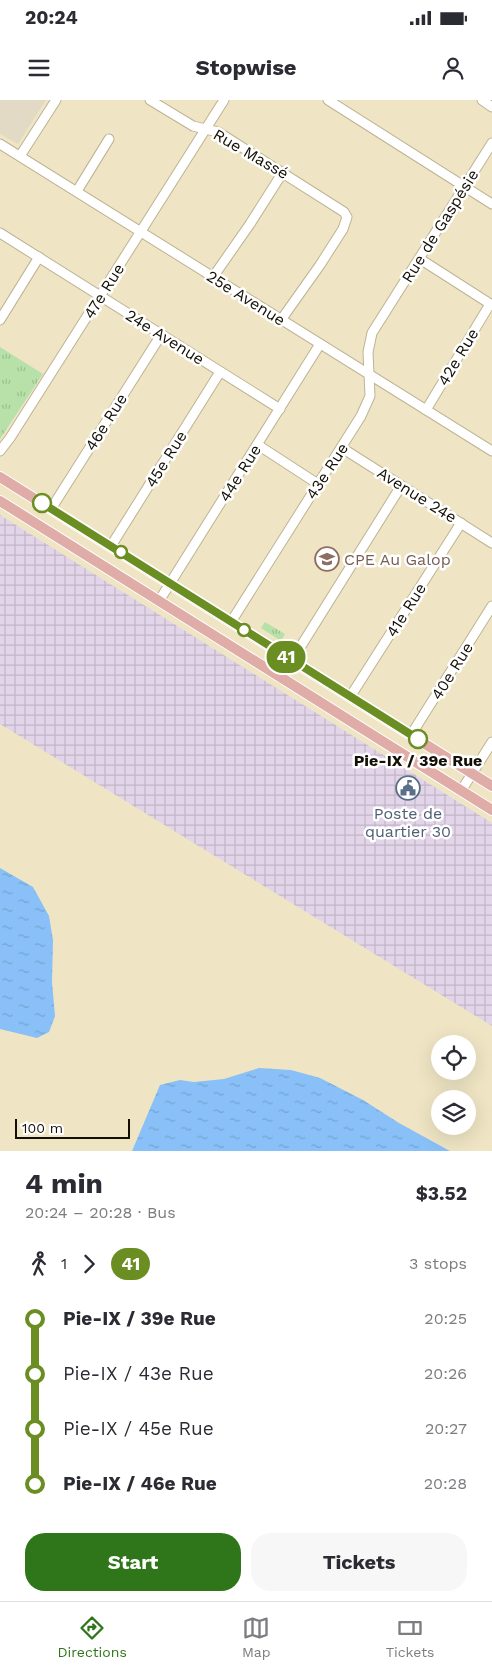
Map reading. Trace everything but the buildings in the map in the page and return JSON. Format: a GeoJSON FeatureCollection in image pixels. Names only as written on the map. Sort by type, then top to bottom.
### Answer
{"type":"FeatureCollection","features":[{"type":"Feature","properties":{"kind":"main road"},"geometry":{"type":"LineString","coordinates":[[0,476],[492,786]]}},
{"type":"Feature","properties":{"kind":"main road"},"geometry":{"type":"LineString","coordinates":[[0,501],[492,810]]}},
{"type":"Feature","properties":{"kind":"street"},"geometry":{"type":"LineString","coordinates":[[20,156],[56,100]]}},
{"type":"Feature","properties":{"kind":"street","name":"Rue Massé"},"geometry":{"type":"LineString","coordinates":[[150,100],[193,126],[218,132],[338,207],[347,217],[343,229],[281,320]]}},
{"type":"Feature","properties":{"kind":"street","name":"47e Rue"},"geometry":{"type":"LineString","coordinates":[[0,451],[224,100]]}},
{"type":"Feature","properties":{"kind":"street"},"geometry":{"type":"LineString","coordinates":[[328,100],[492,204]]}},
{"type":"Feature","properties":{"kind":"street"},"geometry":{"type":"LineString","coordinates":[[482,100],[492,106]]}},
{"type":"Feature","properties":{"kind":"street"},"geometry":{"type":"LineString","coordinates":[[77,191],[110,139]]}},
{"type":"Feature","properties":{"kind":"street","name":"Rue de Gaspésie"},"geometry":{"type":"LineString","coordinates":[[389,308],[492,143]]}},
{"type":"Feature","properties":{"kind":"street","name":"25e Avenue"},"geometry":{"type":"LineString","coordinates":[[0,144],[492,451]]}},
{"type":"Feature","properties":{"kind":"street"},"geometry":{"type":"LineString","coordinates":[[213,277],[283,172]]}},
{"type":"Feature","properties":{"kind":"street","name":"24e Avenue"},"geometry":{"type":"LineString","coordinates":[[0,232],[280,410]]}},
{"type":"Feature","properties":{"kind":"street"},"geometry":{"type":"LineString","coordinates":[[0,320],[40,257]]}},
{"type":"Feature","properties":{"kind":"street"},"geometry":{"type":"LineString","coordinates":[[420,259],[491,304]]}},
{"type":"Feature","properties":{"kind":"street","name":"42e Rue"},"geometry":{"type":"LineString","coordinates":[[426,410],[491,304]]}},
{"type":"Feature","properties":{"kind":"street","name":"43e Rue"},"geometry":{"type":"LineString","coordinates":[[231,622],[342,448],[368,403],[370,396],[368,352],[372,333],[389,308]]}},
{"type":"Feature","properties":{"kind":"street","name":"46e Rue"},"geometry":{"type":"LineString","coordinates":[[51,508],[160,335]]}},
{"type":"Feature","properties":{"kind":"street","name":"44e Rue"},"geometry":{"type":"LineString","coordinates":[[159,601],[320,344]]}},
{"type":"Feature","properties":{"kind":"street","name":"45e Rue"},"geometry":{"type":"LineString","coordinates":[[111,546],[220,372]]}},
{"type":"Feature","properties":{"kind":"street"},"geometry":{"type":"LineString","coordinates":[[258,445],[318,484]]}},
{"type":"Feature","properties":{"kind":"street","name":"Avenue 24e"},"geometry":{"type":"LineString","coordinates":[[342,448],[492,543]]}},
{"type":"Feature","properties":{"kind":"street"},"geometry":{"type":"LineString","coordinates":[[281,678],[401,486]]}},
{"type":"Feature","properties":{"kind":"street","name":"41e Rue"},"geometry":{"type":"LineString","coordinates":[[350,697],[461,523]]}},
{"type":"Feature","properties":{"kind":"street","name":"40e Rue"},"geometry":{"type":"LineString","coordinates":[[411,735],[492,606]]}},
{"type":"Feature","properties":{"kind":"street"},"geometry":{"type":"LineString","coordinates":[[461,791],[492,742]]}},
{"type":"Feature","properties":{"kind":"shaded area"},"geometry":{"type":"Polygon","coordinates":[[[0,100],[46,100],[18,144],[0,134],[0,100]]]}},
{"type":"Feature","properties":{"kind":"shaded area"},"geometry":{"type":"Polygon","coordinates":[[[0,515],[492,823],[492,1026],[0,724],[0,515]]]}},
{"type":"Feature","properties":{"kind":"green space"},"geometry":{"type":"Polygon","coordinates":[[[0,347],[43,374],[0,439],[0,347]]]}},
{"type":"Feature","properties":{"kind":"green space"},"geometry":{"type":"Polygon","coordinates":[[[265,622],[285,634],[281,641],[261,628],[265,622]]]}},
{"type":"Feature","properties":{"kind":"water"},"geometry":{"type":"Polygon","coordinates":[[[0,868],[33,887],[49,916],[53,940],[52,982],[55,1016],[49,1032],[37,1038],[0,1029],[0,868]]]}},
{"type":"Feature","properties":{"kind":"water"},"geometry":{"type":"Polygon","coordinates":[[[259,1068],[291,1070],[320,1078],[363,1100],[399,1123],[450,1151],[132,1151],[160,1085],[180,1080],[194,1082],[224,1079],[259,1068]]]}},
{"type":"Feature","properties":{"kind":"bus line","name":"41"},"geometry":{"type":"LineString","coordinates":[[42,503],[418,739]]}},
{"type":"Feature","properties":{"kind":"place","name":"CPE Au Galop"},"geometry":{"type":"Point","coordinates":[327,559]}},
{"type":"Feature","properties":{"kind":"place","name":"Pie-IX / 39e Rue"},"geometry":{"type":"Point","coordinates":[418,739]}},
{"type":"Feature","properties":{"kind":"place","name":"Poste de quartier 30"},"geometry":{"type":"Point","coordinates":[408,788]}}]}
